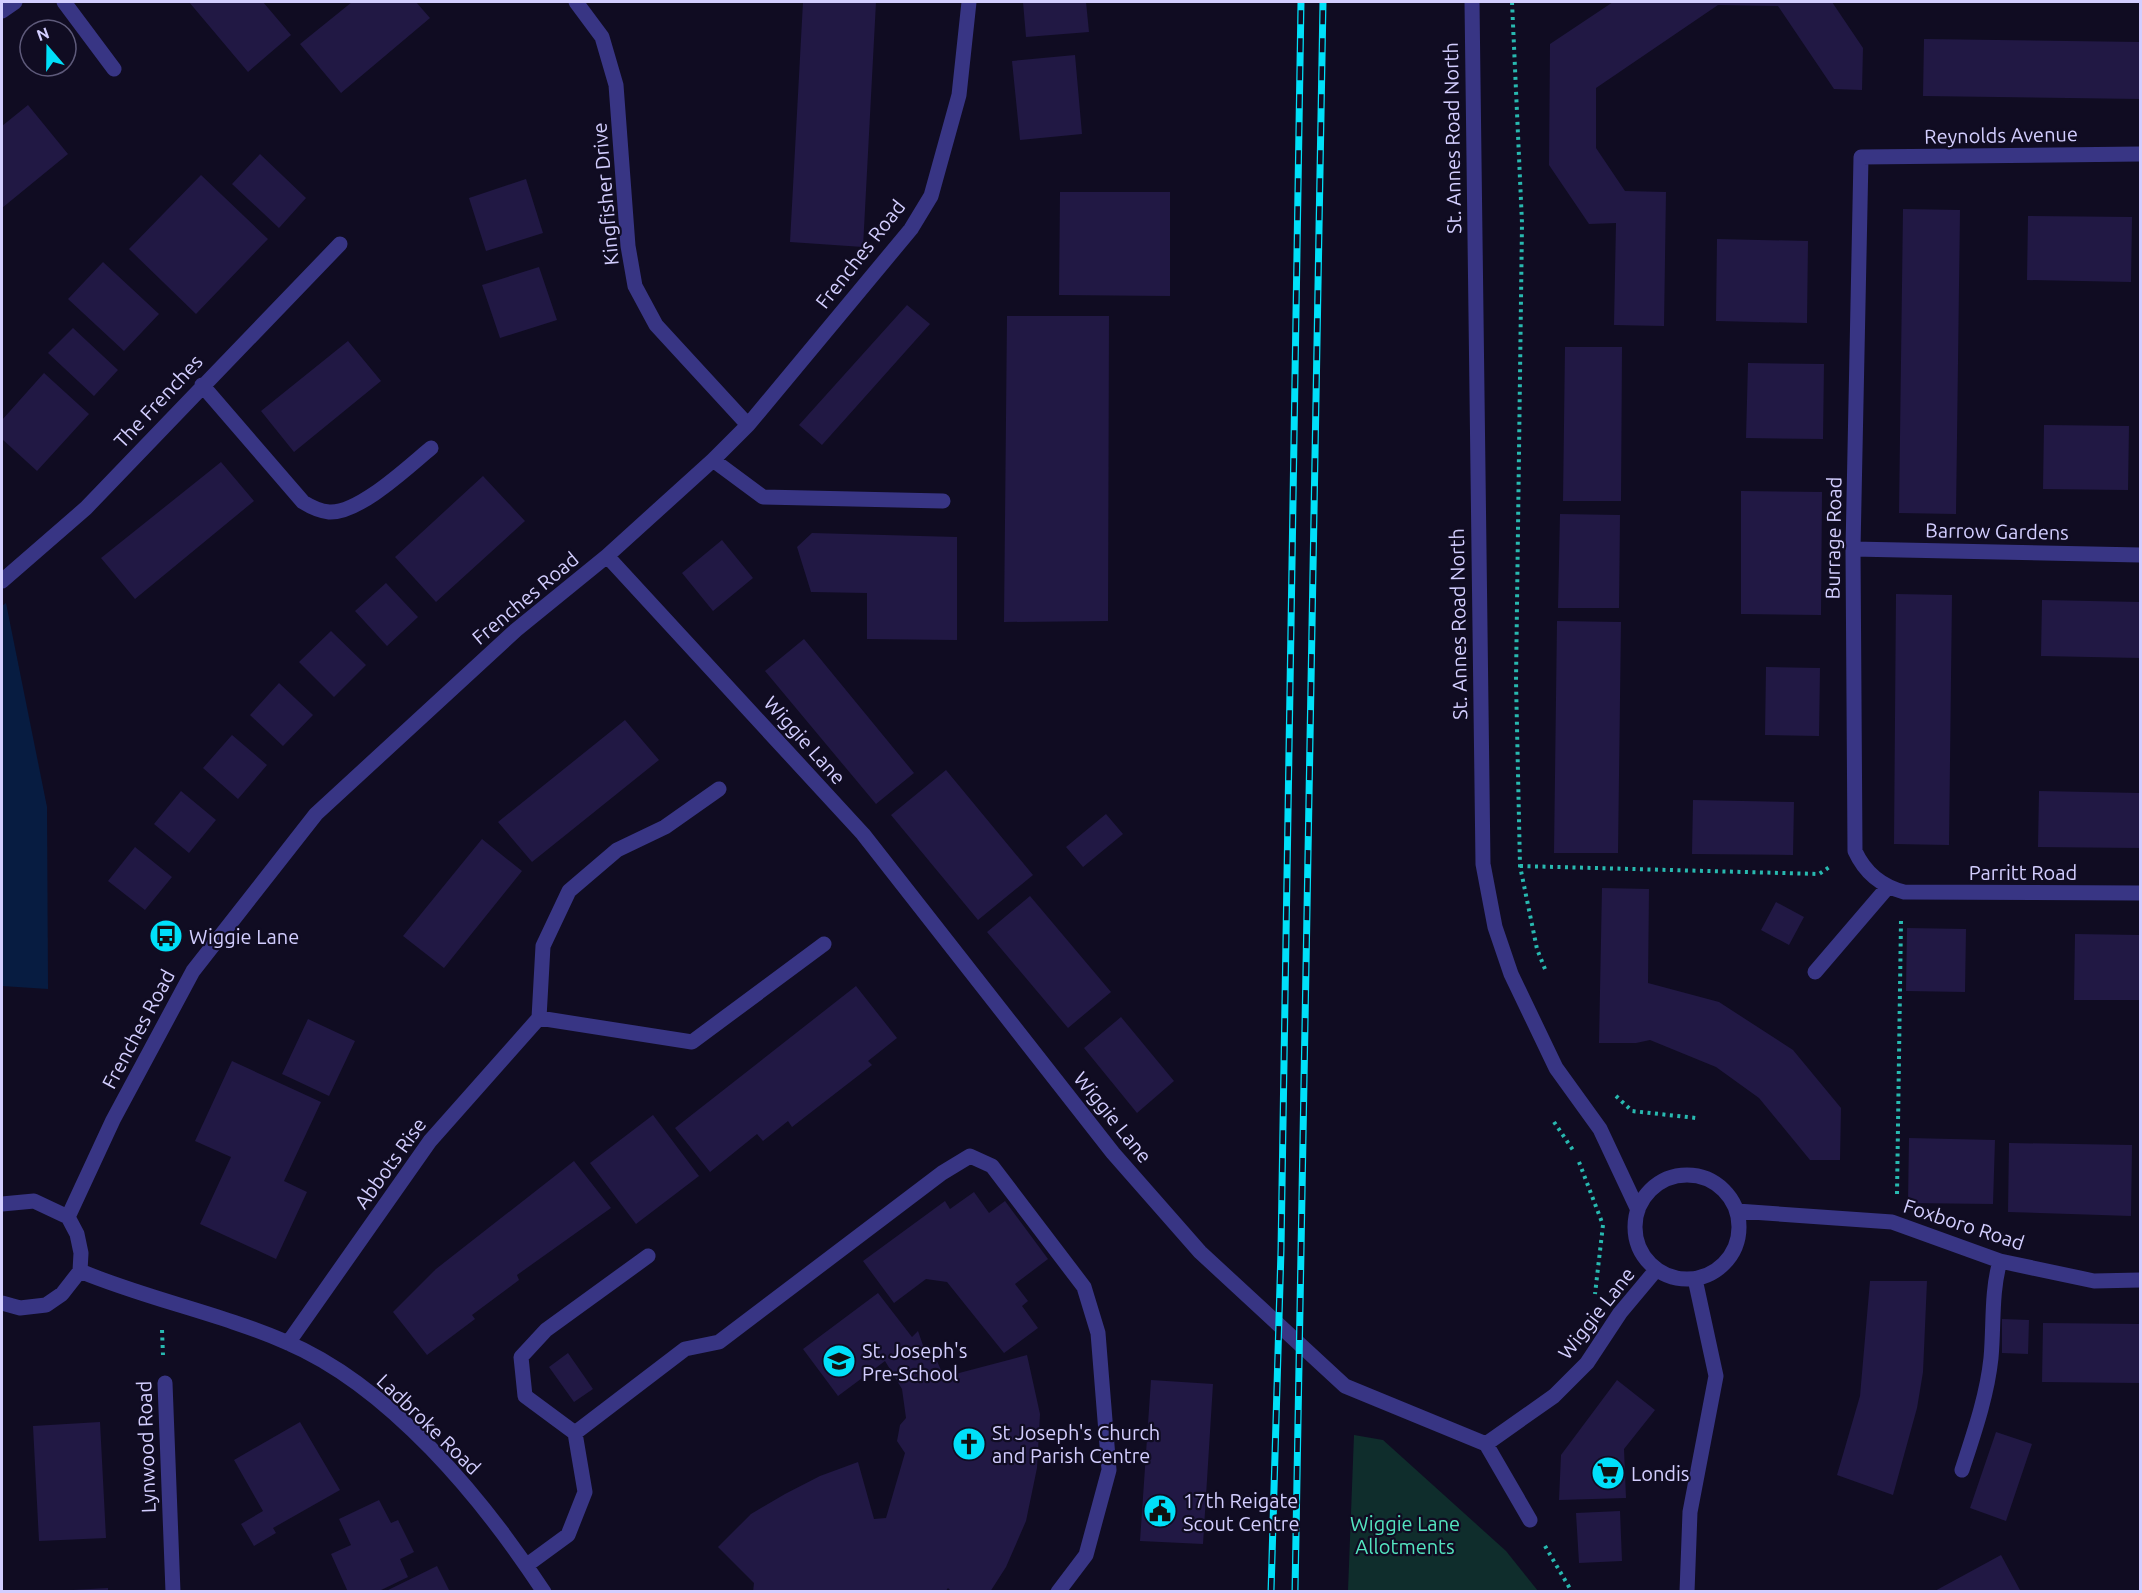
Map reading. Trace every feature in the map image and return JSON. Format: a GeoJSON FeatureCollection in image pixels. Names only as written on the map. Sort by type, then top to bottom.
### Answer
{"type":"FeatureCollection","features":[{"type":"Feature","properties":{"kind":"street"},"geometry":{"type":"LineString","coordinates":[[2,11],[15,2]]}},
{"type":"Feature","properties":{"kind":"street"},"geometry":{"type":"LineString","coordinates":[[64,2],[114,69]]}},
{"type":"Feature","properties":{"kind":"street","name":"Kingfisher Drive"},"geometry":{"type":"LineString","coordinates":[[576,2],[602,37],[616,85],[628,246],[635,286],[656,325],[748,424]]}},
{"type":"Feature","properties":{"kind":"street","name":"Frenches Road"},"geometry":{"type":"LineString","coordinates":[[68,1217],[113,1120],[193,971],[316,814],[516,630],[608,556],[714,460],[748,424],[911,229],[931,196],[959,95],[969,2]]}},
{"type":"Feature","properties":{"kind":"street","name":"St. Annes Road North"},"geometry":{"type":"LineString","coordinates":[[1472,2],[1483,864],[1495,927],[1511,974],[1556,1068],[1600,1129],[1638,1210]]}},
{"type":"Feature","properties":{"kind":"street","name":"Reynolds Avenue"},"geometry":{"type":"LineString","coordinates":[[1861,157],[2140,154]]}},
{"type":"Feature","properties":{"kind":"street","name":"Burrage Road"},"geometry":{"type":"LineString","coordinates":[[1855,851],[1853,549],[1861,157]]}},
{"type":"Feature","properties":{"kind":"street","name":"The Frenches"},"geometry":{"type":"LineString","coordinates":[[2,580],[86,508],[340,244]]}},
{"type":"Feature","properties":{"kind":"street"},"geometry":{"type":"LineString","coordinates":[[202,385],[303,502],[314,508],[331,512],[353,505],[391,481],[430,448]]}},
{"type":"Feature","properties":{"kind":"street"},"geometry":{"type":"LineString","coordinates":[[714,460],[763,498],[943,501]]}},
{"type":"Feature","properties":{"kind":"street","name":"Barrow Gardens"},"geometry":{"type":"LineString","coordinates":[[1853,549],[2140,555]]}},
{"type":"Feature","properties":{"kind":"street","name":"Wiggie Lane"},"geometry":{"type":"LineString","coordinates":[[608,556],[863,834],[1113,1154],[1200,1252],[1346,1386],[1486,1444],[1554,1395],[1571,1379],[1592,1357],[1620,1313],[1656,1270]]}},
{"type":"Feature","properties":{"kind":"street"},"geometry":{"type":"LineString","coordinates":[[719,789],[665,827],[617,850],[569,891],[543,946],[539,1018],[692,1042],[825,944]]}},
{"type":"Feature","properties":{"kind":"street"},"geometry":{"type":"LineString","coordinates":[[1855,851],[1862,866],[1887,888],[1904,892]]}},
{"type":"Feature","properties":{"kind":"street"},"geometry":{"type":"LineString","coordinates":[[1815,972],[1887,888]]}},
{"type":"Feature","properties":{"kind":"street","name":"Parritt Road"},"geometry":{"type":"LineString","coordinates":[[1904,892],[2140,893]]}},
{"type":"Feature","properties":{"kind":"street","name":"Abbots Rise"},"geometry":{"type":"LineString","coordinates":[[288,1342],[430,1141],[539,1018]]}},
{"type":"Feature","properties":{"kind":"street"},"geometry":{"type":"LineString","coordinates":[[575,1433],[685,1349],[719,1342],[942,1173],[970,1156],[992,1166],[1084,1287],[1098,1333],[1109,1470],[1086,1555],[1058,1592]]}},
{"type":"Feature","properties":{"kind":"street"},"geometry":{"type":"LineString","coordinates":[[1679,1176],[1697,1176],[1710,1180],[1725,1191],[1737,1210],[1739,1229],[1736,1246],[1729,1260],[1715,1271],[1695,1279],[1677,1278],[1656,1270],[1643,1255],[1635,1236],[1638,1210],[1647,1194],[1659,1183],[1679,1176]]}},
{"type":"Feature","properties":{"kind":"street"},"geometry":{"type":"LineString","coordinates":[[2,1204],[34,1201],[68,1217],[77,1234],[81,1253],[80,1271],[62,1294],[46,1305],[20,1308],[2,1303]]}},
{"type":"Feature","properties":{"kind":"street","name":"Foxboro Road"},"geometry":{"type":"LineString","coordinates":[[1737,1210],[1803,1218],[1892,1222],[2000,1261],[2094,1281],[2140,1280]]}},
{"type":"Feature","properties":{"kind":"street"},"geometry":{"type":"LineString","coordinates":[[526,1565],[568,1535],[585,1492],[575,1433],[525,1396],[521,1357],[546,1329],[648,1256]]}},
{"type":"Feature","properties":{"kind":"street"},"geometry":{"type":"LineString","coordinates":[[1962,1470],[1981,1408],[1990,1359],[1995,1281],[2000,1261]]}},
{"type":"Feature","properties":{"kind":"street","name":"Ladbroke Road"},"geometry":{"type":"LineString","coordinates":[[80,1271],[160,1301],[224,1319],[288,1342],[337,1369],[379,1400],[482,1505],[544,1592]]}},
{"type":"Feature","properties":{"kind":"street"},"geometry":{"type":"LineString","coordinates":[[1687,1592],[1690,1512],[1716,1376],[1695,1279]]}},
{"type":"Feature","properties":{"kind":"street","name":"Lynwood Road"},"geometry":{"type":"LineString","coordinates":[[165,1383],[173,1592]]}},
{"type":"Feature","properties":{"kind":"street"},"geometry":{"type":"LineString","coordinates":[[1486,1444],[1530,1521]]}},
{"type":"Feature","properties":{"kind":"path"},"geometry":{"type":"LineString","coordinates":[[1512,2],[1522,223],[1516,681],[1520,866],[1537,949],[1546,970]]}},
{"type":"Feature","properties":{"kind":"path"},"geometry":{"type":"LineString","coordinates":[[1483,864],[1819,874],[1855,851]]}},
{"type":"Feature","properties":{"kind":"path"},"geometry":{"type":"LineString","coordinates":[[1892,1222],[1897,1203],[1900,927],[1904,892]]}},
{"type":"Feature","properties":{"kind":"path"},"geometry":{"type":"LineString","coordinates":[[1608,1088],[1632,1111],[1696,1118]]}},
{"type":"Feature","properties":{"kind":"path"},"geometry":{"type":"LineString","coordinates":[[1551,1118],[1576,1154],[1603,1225],[1594,1304]]}},
{"type":"Feature","properties":{"kind":"path","name":"Lynwood Road"},"geometry":{"type":"LineString","coordinates":[[160,1301],[165,1383]]}},
{"type":"Feature","properties":{"kind":"path"},"geometry":{"type":"LineString","coordinates":[[1530,1521],[1572,1592]]}},
{"type":"Feature","properties":{"kind":"green space","name":"Wiggie Lane Allotments"},"geometry":{"type":"Polygon","coordinates":[[[1354,1435],[1383,1440],[1506,1551],[1538,1591],[1348,1591],[1354,1435]]]}},
{"type":"Feature","properties":{"kind":"water"},"geometry":{"type":"Polygon","coordinates":[[[6,603],[47,807],[48,989],[2,986],[2,606],[6,603]]]}},
{"type":"Feature","properties":{"kind":"building"},"geometry":{"type":"Polygon","coordinates":[[[189,2],[263,2],[291,35],[248,72],[189,2]]]}},
{"type":"Feature","properties":{"kind":"building"},"geometry":{"type":"Polygon","coordinates":[[[352,2],[416,2],[430,18],[341,93],[300,44],[352,2]]]}},
{"type":"Feature","properties":{"kind":"building"},"geometry":{"type":"Polygon","coordinates":[[[803,2],[876,2],[863,247],[790,242],[803,2]]]}},
{"type":"Feature","properties":{"kind":"building"},"geometry":{"type":"Polygon","coordinates":[[[1023,2],[1086,2],[1089,32],[1026,37],[1023,2]]]}},
{"type":"Feature","properties":{"kind":"building"},"geometry":{"type":"Polygon","coordinates":[[[1613,2],[1832,2],[1863,48],[1862,90],[1834,89],[1778,6],[1718,5],[1596,88],[1596,148],[1625,191],[1666,192],[1664,326],[1614,325],[1616,223],[1589,224],[1549,165],[1550,44],[1613,2]]]}},
{"type":"Feature","properties":{"kind":"building"},"geometry":{"type":"Polygon","coordinates":[[[1924,39],[2140,42],[2140,99],[1923,96],[1924,39]]]}},
{"type":"Feature","properties":{"kind":"building"},"geometry":{"type":"Polygon","coordinates":[[[1075,55],[1082,134],[1020,140],[1012,61],[1075,55]]]}},
{"type":"Feature","properties":{"kind":"building"},"geometry":{"type":"Polygon","coordinates":[[[28,105],[68,154],[2,208],[2,126],[28,105]]]}},
{"type":"Feature","properties":{"kind":"building"},"geometry":{"type":"Polygon","coordinates":[[[260,154],[306,198],[279,228],[232,184],[260,154]]]}},
{"type":"Feature","properties":{"kind":"building"},"geometry":{"type":"Polygon","coordinates":[[[201,175],[268,239],[196,314],[129,249],[201,175]]]}},
{"type":"Feature","properties":{"kind":"building"},"geometry":{"type":"Polygon","coordinates":[[[526,179],[543,233],[486,251],[469,198],[526,179]]]}},
{"type":"Feature","properties":{"kind":"building"},"geometry":{"type":"Polygon","coordinates":[[[1060,192],[1170,192],[1170,296],[1059,295],[1060,192]]]}},
{"type":"Feature","properties":{"kind":"building"},"geometry":{"type":"Polygon","coordinates":[[[1903,209],[1960,210],[1956,514],[1899,513],[1903,209]]]}},
{"type":"Feature","properties":{"kind":"building"},"geometry":{"type":"Polygon","coordinates":[[[2028,216],[2132,217],[2131,282],[2027,280],[2028,216]]]}},
{"type":"Feature","properties":{"kind":"building"},"geometry":{"type":"Polygon","coordinates":[[[1717,239],[1808,241],[1807,323],[1716,321],[1717,239]]]}},
{"type":"Feature","properties":{"kind":"building"},"geometry":{"type":"Polygon","coordinates":[[[103,262],[159,314],[124,351],[68,299],[103,262]]]}},
{"type":"Feature","properties":{"kind":"building"},"geometry":{"type":"Polygon","coordinates":[[[539,267],[557,320],[500,338],[482,285],[539,267]]]}},
{"type":"Feature","properties":{"kind":"building"},"geometry":{"type":"Polygon","coordinates":[[[907,305],[930,324],[822,445],[799,425],[907,305]]]}},
{"type":"Feature","properties":{"kind":"building"},"geometry":{"type":"Polygon","coordinates":[[[1007,316],[1109,316],[1108,621],[1004,622],[1007,316]]]}},
{"type":"Feature","properties":{"kind":"building"},"geometry":{"type":"Polygon","coordinates":[[[73,328],[118,370],[94,396],[48,353],[73,328]]]}},
{"type":"Feature","properties":{"kind":"building"},"geometry":{"type":"Polygon","coordinates":[[[348,341],[381,381],[294,452],[261,411],[348,341]]]}},
{"type":"Feature","properties":{"kind":"building"},"geometry":{"type":"Polygon","coordinates":[[[1565,347],[1622,347],[1621,501],[1563,501],[1565,347]]]}},
{"type":"Feature","properties":{"kind":"building"},"geometry":{"type":"Polygon","coordinates":[[[1748,363],[1824,364],[1823,439],[1746,438],[1748,363]]]}},
{"type":"Feature","properties":{"kind":"building"},"geometry":{"type":"Polygon","coordinates":[[[44,373],[89,414],[37,471],[2,439],[2,420],[44,373]]]}},
{"type":"Feature","properties":{"kind":"building"},"geometry":{"type":"Polygon","coordinates":[[[2044,425],[2129,426],[2128,490],[2043,489],[2044,425]]]}},
{"type":"Feature","properties":{"kind":"building"},"geometry":{"type":"Polygon","coordinates":[[[221,462],[254,501],[135,599],[101,558],[221,462]]]}},
{"type":"Feature","properties":{"kind":"building"},"geometry":{"type":"Polygon","coordinates":[[[483,476],[525,521],[436,602],[395,557],[483,476]]]}},
{"type":"Feature","properties":{"kind":"building"},"geometry":{"type":"Polygon","coordinates":[[[1741,491],[1822,492],[1821,615],[1741,614],[1741,491]]]}},
{"type":"Feature","properties":{"kind":"building"},"geometry":{"type":"Polygon","coordinates":[[[1560,514],[1620,515],[1619,608],[1558,608],[1560,514]]]}},
{"type":"Feature","properties":{"kind":"building"},"geometry":{"type":"Polygon","coordinates":[[[812,533],[957,537],[957,640],[867,639],[867,593],[811,592],[797,547],[812,533]]]}},
{"type":"Feature","properties":{"kind":"building"},"geometry":{"type":"Polygon","coordinates":[[[722,540],[753,578],[713,611],[682,573],[722,540]]]}},
{"type":"Feature","properties":{"kind":"building"},"geometry":{"type":"Polygon","coordinates":[[[386,583],[418,617],[387,646],[355,611],[386,583]]]}},
{"type":"Feature","properties":{"kind":"building"},"geometry":{"type":"Polygon","coordinates":[[[1896,594],[1952,595],[1949,845],[1894,844],[1896,594]]]}},
{"type":"Feature","properties":{"kind":"building"},"geometry":{"type":"Polygon","coordinates":[[[2042,600],[2140,602],[2140,658],[2041,656],[2042,600]]]}},
{"type":"Feature","properties":{"kind":"building"},"geometry":{"type":"Polygon","coordinates":[[[1557,621],[1621,622],[1618,853],[1554,853],[1557,621]]]}},
{"type":"Feature","properties":{"kind":"building"},"geometry":{"type":"Polygon","coordinates":[[[331,631],[366,665],[334,697],[299,662],[331,631]]]}},
{"type":"Feature","properties":{"kind":"building"},"geometry":{"type":"Polygon","coordinates":[[[804,639],[914,773],[876,804],[765,671],[804,639]]]}},
{"type":"Feature","properties":{"kind":"building"},"geometry":{"type":"Polygon","coordinates":[[[1766,667],[1820,668],[1819,736],[1765,735],[1766,667]]]}},
{"type":"Feature","properties":{"kind":"building"},"geometry":{"type":"Polygon","coordinates":[[[279,683],[313,715],[283,746],[250,715],[279,683]]]}},
{"type":"Feature","properties":{"kind":"building"},"geometry":{"type":"Polygon","coordinates":[[[625,720],[659,760],[532,862],[498,822],[625,720]]]}},
{"type":"Feature","properties":{"kind":"building"},"geometry":{"type":"Polygon","coordinates":[[[232,735],[267,765],[238,799],[203,768],[232,735]]]}},
{"type":"Feature","properties":{"kind":"building"},"geometry":{"type":"Polygon","coordinates":[[[946,770],[1033,875],[978,920],[891,815],[946,770]]]}},
{"type":"Feature","properties":{"kind":"building"},"geometry":{"type":"Polygon","coordinates":[[[181,791],[216,820],[189,853],[154,824],[181,791]]]}},
{"type":"Feature","properties":{"kind":"building"},"geometry":{"type":"Polygon","coordinates":[[[2039,791],[2140,793],[2140,848],[2038,847],[2039,791]]]}},
{"type":"Feature","properties":{"kind":"building"},"geometry":{"type":"Polygon","coordinates":[[[1693,800],[1794,802],[1793,855],[1692,854],[1693,800]]]}},
{"type":"Feature","properties":{"kind":"building"},"geometry":{"type":"Polygon","coordinates":[[[1106,814],[1123,834],[1083,867],[1066,847],[1106,814]]]}},
{"type":"Feature","properties":{"kind":"building"},"geometry":{"type":"Polygon","coordinates":[[[482,839],[522,871],[444,968],[403,936],[482,839]]]}},
{"type":"Feature","properties":{"kind":"building"},"geometry":{"type":"Polygon","coordinates":[[[135,847],[172,877],[145,910],[108,881],[135,847]]]}},
{"type":"Feature","properties":{"kind":"building"},"geometry":{"type":"Polygon","coordinates":[[[1602,888],[1649,889],[1648,983],[1719,1002],[1793,1050],[1841,1108],[1840,1160],[1810,1160],[1759,1098],[1716,1067],[1650,1040],[1636,1043],[1599,1043],[1602,888]]]}},
{"type":"Feature","properties":{"kind":"building"},"geometry":{"type":"Polygon","coordinates":[[[1030,896],[1111,992],[1068,1028],[987,932],[1030,896]]]}},
{"type":"Feature","properties":{"kind":"building"},"geometry":{"type":"Polygon","coordinates":[[[1776,902],[1804,917],[1789,945],[1761,930],[1776,902]]]}},
{"type":"Feature","properties":{"kind":"building"},"geometry":{"type":"Polygon","coordinates":[[[1907,928],[1966,929],[1965,992],[1906,991],[1907,928]]]}},
{"type":"Feature","properties":{"kind":"building"},"geometry":{"type":"Polygon","coordinates":[[[2075,934],[2140,935],[2140,1000],[2074,1000],[2075,934]]]}},
{"type":"Feature","properties":{"kind":"building"},"geometry":{"type":"Polygon","coordinates":[[[856,986],[897,1038],[868,1061],[872,1065],[792,1127],[788,1121],[763,1141],[757,1134],[710,1172],[675,1128],[856,986]]]}},
{"type":"Feature","properties":{"kind":"building"},"geometry":{"type":"Polygon","coordinates":[[[1121,1017],[1174,1081],[1137,1113],[1084,1048],[1121,1017]]]}},
{"type":"Feature","properties":{"kind":"building"},"geometry":{"type":"Polygon","coordinates":[[[308,1019],[355,1041],[329,1096],[282,1074],[308,1019]]]}},
{"type":"Feature","properties":{"kind":"building"},"geometry":{"type":"Polygon","coordinates":[[[232,1061],[321,1102],[284,1181],[307,1192],[276,1259],[200,1224],[231,1157],[195,1141],[232,1061]]]}},
{"type":"Feature","properties":{"kind":"building"},"geometry":{"type":"Polygon","coordinates":[[[653,1115],[699,1176],[636,1224],[590,1163],[653,1115]]]}},
{"type":"Feature","properties":{"kind":"building"},"geometry":{"type":"Polygon","coordinates":[[[1909,1138],[1995,1140],[1993,1204],[1908,1203],[1909,1138]]]}},
{"type":"Feature","properties":{"kind":"building"},"geometry":{"type":"Polygon","coordinates":[[[2009,1143],[2132,1145],[2131,1216],[2008,1212],[2009,1143]]]}},
{"type":"Feature","properties":{"kind":"building"},"geometry":{"type":"Polygon","coordinates":[[[574,1161],[611,1208],[517,1275],[519,1280],[472,1315],[475,1319],[427,1355],[393,1312],[436,1269],[574,1161]]]}},
{"type":"Feature","properties":{"kind":"building"},"geometry":{"type":"Polygon","coordinates":[[[974,1192],[989,1213],[1005,1201],[1048,1259],[1015,1284],[1028,1301],[1022,1306],[1038,1328],[1004,1353],[947,1282],[926,1279],[894,1303],[863,1261],[945,1201],[950,1209],[974,1192]]]}},
{"type":"Feature","properties":{"kind":"building"},"geometry":{"type":"Polygon","coordinates":[[[1870,1281],[1927,1281],[1923,1372],[1917,1408],[1893,1495],[1837,1475],[1860,1396],[1870,1281]]]}},
{"type":"Feature","properties":{"kind":"building","name":"St Joseph's Church and Parish Centre"},"geometry":{"type":"Polygon","coordinates":[[[878,1293],[912,1337],[918,1331],[926,1354],[933,1352],[944,1377],[1027,1355],[1040,1414],[1037,1468],[1026,1521],[1006,1567],[990,1592],[952,1592],[948,1588],[945,1592],[753,1592],[754,1583],[718,1547],[751,1514],[785,1494],[820,1476],[858,1462],[874,1519],[886,1518],[905,1453],[897,1441],[900,1425],[906,1418],[902,1389],[885,1361],[838,1396],[803,1349],[878,1293]]]}},
{"type":"Feature","properties":{"kind":"building"},"geometry":{"type":"Polygon","coordinates":[[[2002,1319],[2029,1320],[2028,1354],[2002,1353],[2002,1319]]]}},
{"type":"Feature","properties":{"kind":"building"},"geometry":{"type":"Polygon","coordinates":[[[2043,1323],[2140,1324],[2140,1383],[2042,1382],[2043,1323]]]}},
{"type":"Feature","properties":{"kind":"building"},"geometry":{"type":"Polygon","coordinates":[[[568,1353],[593,1389],[574,1402],[549,1367],[568,1353]]]}},
{"type":"Feature","properties":{"kind":"building"},"geometry":{"type":"Polygon","coordinates":[[[1151,1380],[1213,1384],[1203,1544],[1140,1541],[1151,1380]]]}},
{"type":"Feature","properties":{"kind":"building"},"geometry":{"type":"Polygon","coordinates":[[[1617,1380],[1655,1410],[1624,1449],[1626,1498],[1559,1500],[1561,1455],[1617,1380]]]}},
{"type":"Feature","properties":{"kind":"building"},"geometry":{"type":"Polygon","coordinates":[[[100,1422],[106,1538],[39,1541],[33,1426],[100,1422]]]}},
{"type":"Feature","properties":{"kind":"building"},"geometry":{"type":"Polygon","coordinates":[[[300,1422],[340,1490],[273,1528],[276,1533],[254,1546],[241,1524],[263,1511],[234,1460],[300,1422]]]}},
{"type":"Feature","properties":{"kind":"building"},"geometry":{"type":"Polygon","coordinates":[[[1996,1432],[2032,1444],[2006,1521],[1970,1508],[1996,1432]]]}},
{"type":"Feature","properties":{"kind":"building"},"geometry":{"type":"Polygon","coordinates":[[[379,1500],[391,1523],[398,1520],[414,1552],[400,1559],[408,1577],[377,1592],[348,1592],[331,1554],[351,1545],[339,1519],[379,1500]]]}},
{"type":"Feature","properties":{"kind":"building"},"geometry":{"type":"Polygon","coordinates":[[[1620,1511],[1622,1561],[1579,1563],[1576,1513],[1620,1511]]]}},
{"type":"Feature","properties":{"kind":"building"},"geometry":{"type":"Polygon","coordinates":[[[2001,1555],[2021,1592],[1933,1592],[2001,1555]]]}},
{"type":"Feature","properties":{"kind":"building"},"geometry":{"type":"Polygon","coordinates":[[[437,1566],[450,1592],[384,1592],[437,1566]]]}},
{"type":"Feature","properties":{"kind":"building"},"geometry":{"type":"Polygon","coordinates":[[[108,1588],[108,1592],[74,1592],[73,1590],[108,1588]]]}},
{"type":"Feature","properties":{"kind":"railway"},"geometry":{"type":"LineString","coordinates":[[1271,1592],[1281,1250],[1301,2]]}},
{"type":"Feature","properties":{"kind":"railway"},"geometry":{"type":"LineString","coordinates":[[1295,1592],[1323,2]]}},
{"type":"Feature","properties":{"kind":"place","name":"Wiggie Lane"},"geometry":{"type":"Point","coordinates":[166,936]}},
{"type":"Feature","properties":{"kind":"place","name":"St. Joseph's Pre-School"},"geometry":{"type":"Point","coordinates":[839,1361]}},
{"type":"Feature","properties":{"kind":"place","name":"St Joseph's Church and Parish Centre"},"geometry":{"type":"Point","coordinates":[969,1444]}},
{"type":"Feature","properties":{"kind":"place","name":"Londis"},"geometry":{"type":"Point","coordinates":[1608,1473]}},
{"type":"Feature","properties":{"kind":"place","name":"17th Reigate Scout Centre"},"geometry":{"type":"Point","coordinates":[1160,1511]}}]}
